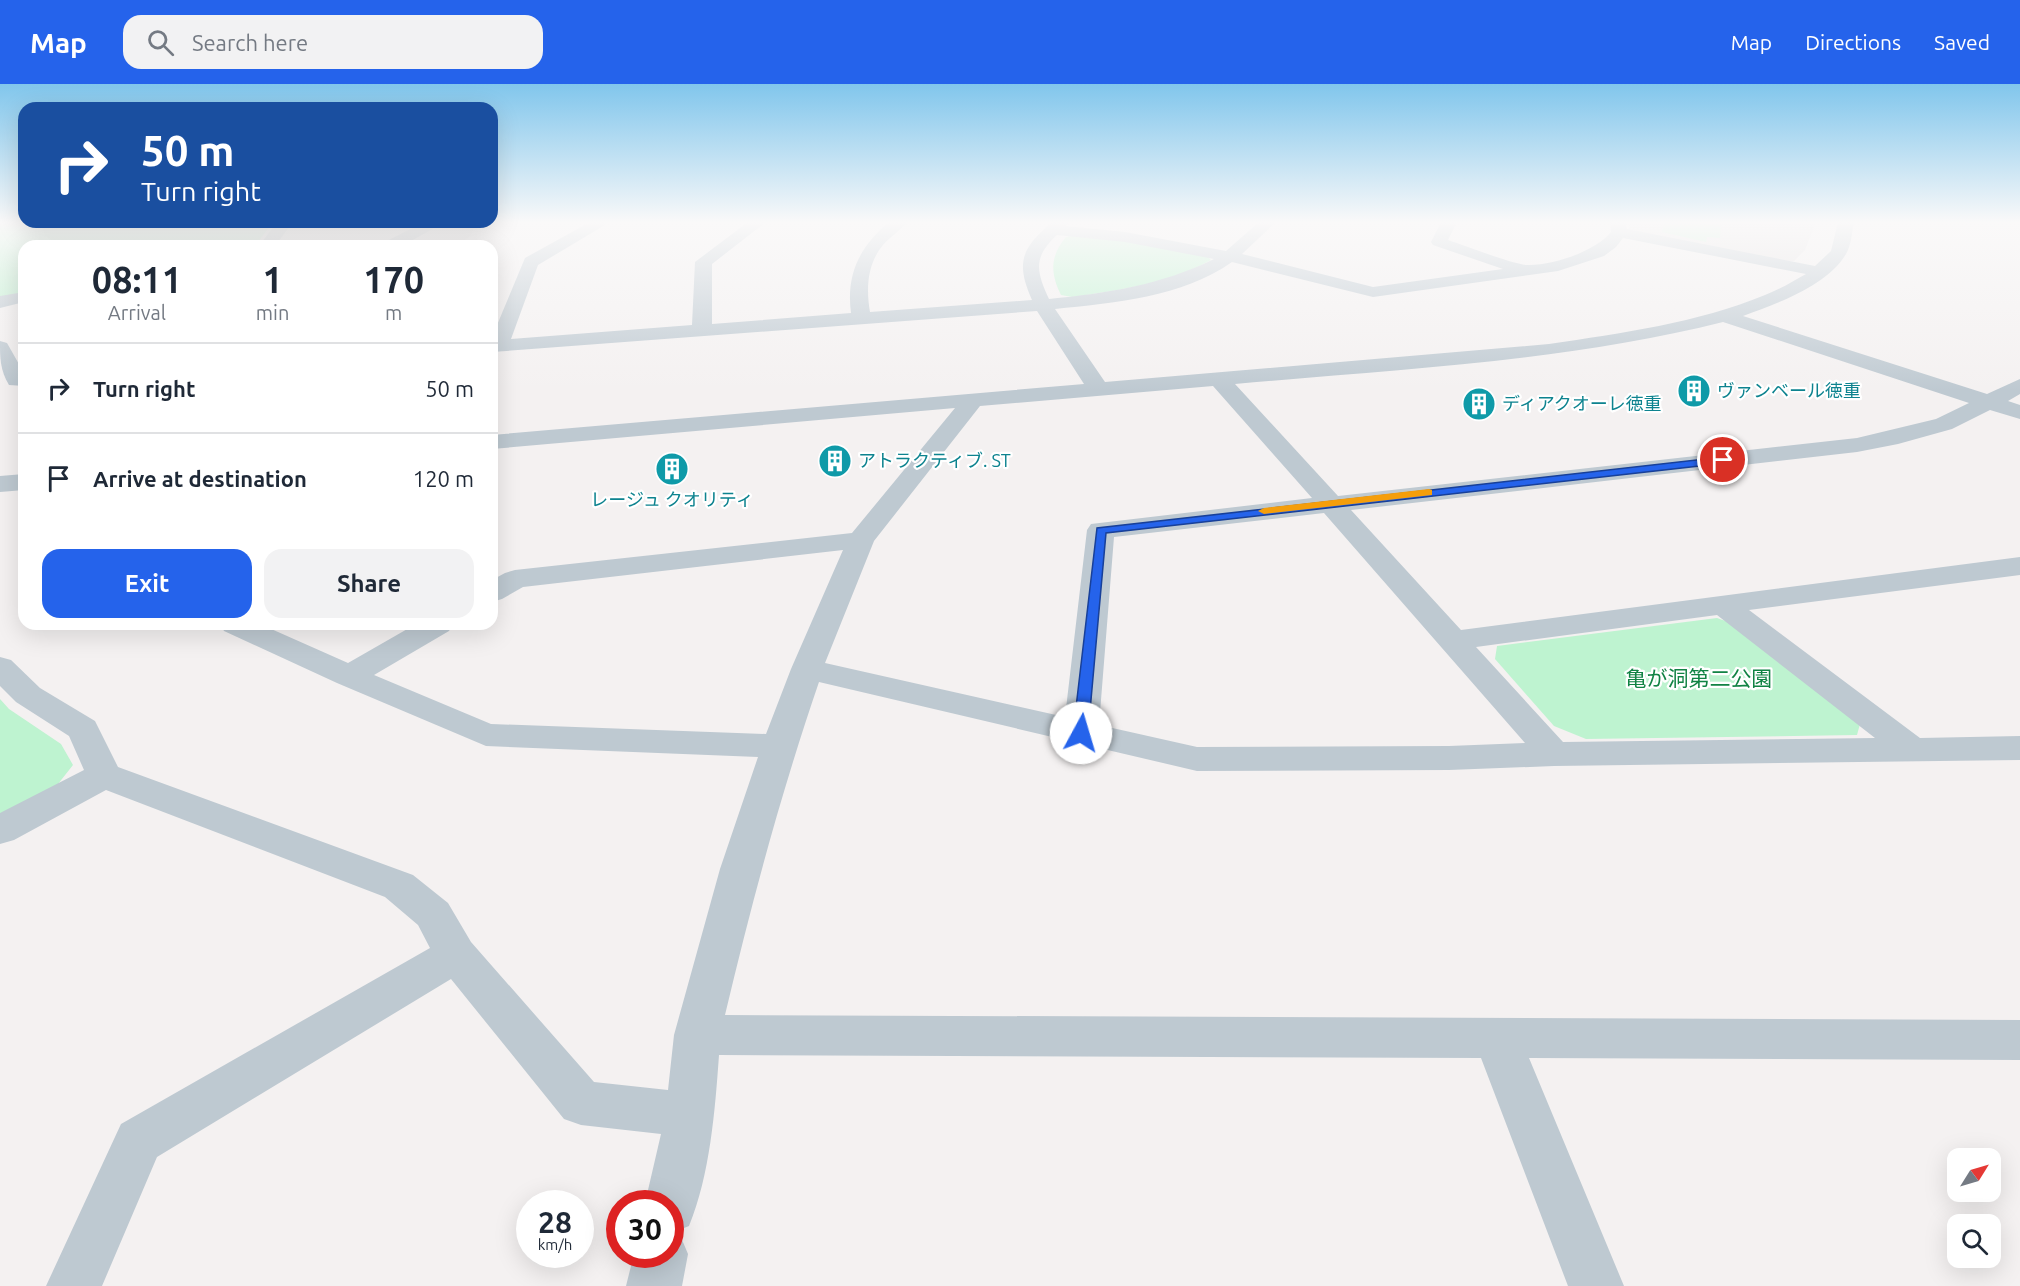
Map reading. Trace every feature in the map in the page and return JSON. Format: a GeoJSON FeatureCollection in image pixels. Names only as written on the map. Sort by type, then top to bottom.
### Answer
{"type":"FeatureCollection","features":[{"type":"Feature","properties":{"kind":"street"},"geometry":{"type":"LineString","coordinates":[[498,339],[524,278]]}},
{"type":"Feature","properties":{"kind":"street"},"geometry":{"type":"LineString","coordinates":[[702,330],[704,278]]}},
{"type":"Feature","properties":{"kind":"street"},"geometry":{"type":"LineString","coordinates":[[858,278],[857,299],[861,318]]}},
{"type":"Feature","properties":{"kind":"street"},"geometry":{"type":"LineString","coordinates":[[1032,278],[1042,305],[1098,388]]}},
{"type":"Feature","properties":{"kind":"street"},"geometry":{"type":"LineString","coordinates":[[498,346],[1042,305],[1108,297],[1149,289],[1186,278]]}},
{"type":"Feature","properties":{"kind":"street"},"geometry":{"type":"LineString","coordinates":[[1317,278],[1373,292],[1474,278]]}},
{"type":"Feature","properties":{"kind":"street"},"geometry":{"type":"LineString","coordinates":[[498,441],[1549,350],[1637,337],[1725,316],[1790,292],[1812,278]]}},
{"type":"Feature","properties":{"kind":"street"},"geometry":{"type":"LineString","coordinates":[[0,302],[18,298]]}},
{"type":"Feature","properties":{"kind":"street"},"geometry":{"type":"LineString","coordinates":[[1725,316],[2020,412]]}},
{"type":"Feature","properties":{"kind":"street"},"geometry":{"type":"LineString","coordinates":[[0,347],[14,381]]}},
{"type":"Feature","properties":{"kind":"street"},"geometry":{"type":"LineString","coordinates":[[1220,379],[1329,503],[1455,640],[1554,754]]}},
{"type":"Feature","properties":{"kind":"street"},"geometry":{"type":"LineString","coordinates":[[1081,733],[1101,530],[1857,445],[1898,437],[1944,424],[2020,386]]}},
{"type":"Feature","properties":{"kind":"street"},"geometry":{"type":"LineString","coordinates":[[674,1190],[690,1115],[698,1035],[740,869],[779,746],[807,669],[861,540],[974,399]]}},
{"type":"Feature","properties":{"kind":"street"},"geometry":{"type":"LineString","coordinates":[[0,484],[18,482]]}},
{"type":"Feature","properties":{"kind":"street"},"geometry":{"type":"LineString","coordinates":[[498,589],[515,579],[861,540]]}},
{"type":"Feature","properties":{"kind":"street"},"geometry":{"type":"LineString","coordinates":[[1455,640],[2020,566]]}},
{"type":"Feature","properties":{"kind":"street"},"geometry":{"type":"LineString","coordinates":[[1723,604],[1912,749]]}},
{"type":"Feature","properties":{"kind":"street"},"geometry":{"type":"LineString","coordinates":[[249,630],[486,735],[779,746]]}},
{"type":"Feature","properties":{"kind":"street"},"geometry":{"type":"LineString","coordinates":[[349,676],[428,630]]}},
{"type":"Feature","properties":{"kind":"street"},"geometry":{"type":"LineString","coordinates":[[0,667],[28,695],[83,729],[104,775],[399,886],[433,914],[456,954],[581,1103],[690,1115]]}},
{"type":"Feature","properties":{"kind":"street"},"geometry":{"type":"LineString","coordinates":[[807,669],[1197,759],[1449,758],[1554,754],[2020,748]]}},
{"type":"Feature","properties":{"kind":"street"},"geometry":{"type":"LineString","coordinates":[[0,830],[104,775]]}},
{"type":"Feature","properties":{"kind":"street"},"geometry":{"type":"LineString","coordinates":[[74,1286],[139,1142],[456,954]]}},
{"type":"Feature","properties":{"kind":"street"},"geometry":{"type":"LineString","coordinates":[[698,1035],[2020,1040]]}},
{"type":"Feature","properties":{"kind":"street"},"geometry":{"type":"LineString","coordinates":[[1497,1038],[1596,1286]]}},
{"type":"Feature","properties":{"kind":"street"},"geometry":{"type":"LineString","coordinates":[[654,1286],[658,1268]]}},
{"type":"Feature","properties":{"kind":"green space"},"geometry":{"type":"Polygon","coordinates":[[[0,278],[18,278],[18,294],[0,297],[0,278]]]}},
{"type":"Feature","properties":{"kind":"green space"},"geometry":{"type":"Polygon","coordinates":[[[1167,278],[1108,292],[1072,297],[1061,295],[1055,279],[1167,278]]]}},
{"type":"Feature","properties":{"kind":"green space","name":"亀が洞第二公園"},"geometry":{"type":"Polygon","coordinates":[[[1717,618],[1734,624],[1860,724],[1857,735],[1586,739],[1554,726],[1495,659],[1497,646],[1717,618]]]}},
{"type":"Feature","properties":{"kind":"green space"},"geometry":{"type":"Polygon","coordinates":[[[0,699],[9,709],[61,744],[73,765],[58,784],[0,815],[0,699]]]}},
{"type":"Feature","properties":{"kind":"slow traffic"},"geometry":{"type":"LineString","coordinates":[[1264,511],[1429,492]]}},
{"type":"Feature","properties":{"kind":"place","name":"ヴァンベール徳重"},"geometry":{"type":"Point","coordinates":[1694,391]}},
{"type":"Feature","properties":{"kind":"place","name":"ディアクオーレ徳重"},"geometry":{"type":"Point","coordinates":[1479,404]}},
{"type":"Feature","properties":{"kind":"place","name":"アトラクティブ. ST"},"geometry":{"type":"Point","coordinates":[835,461]}},
{"type":"Feature","properties":{"kind":"place","name":"レージュ クオリティ"},"geometry":{"type":"Point","coordinates":[672,469]}},
{"type":"Feature","properties":{"kind":"route"},"geometry":{"type":"LineString","coordinates":[[1081,733],[1101,530],[1723,460]]}}]}
